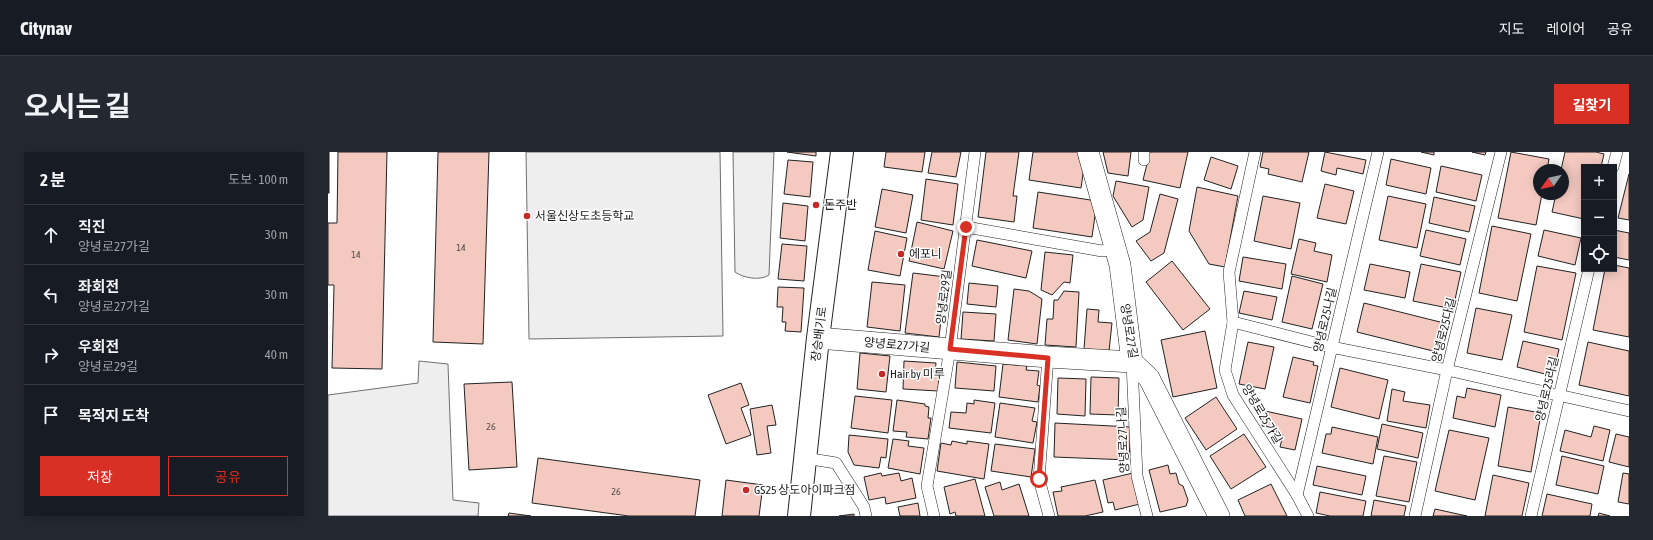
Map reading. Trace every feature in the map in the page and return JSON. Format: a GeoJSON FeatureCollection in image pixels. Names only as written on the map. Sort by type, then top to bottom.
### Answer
{"type":"FeatureCollection","features":[{"type":"Feature","properties":{"kind":"main road","name":"장승배기로"},"geometry":{"type":"LineString","coordinates":[[799,516],[818,338],[842,152]]}},
{"type":"Feature","properties":{"kind":"street","name":"양녕로27길"},"geometry":{"type":"LineString","coordinates":[[1088,152],[1120,265],[1132,362],[1149,378],[1219,516]]}},
{"type":"Feature","properties":{"kind":"street","name":"양녕로27가길"},"geometry":{"type":"LineString","coordinates":[[818,338],[1048,358],[1132,362]]}},
{"type":"Feature","properties":{"kind":"lane","name":"양녕로29길"},"geometry":{"type":"LineString","coordinates":[[934,516],[927,486],[950,349],[976,152]]}},
{"type":"Feature","properties":{"kind":"lane","name":"양녕로25가길"},"geometry":{"type":"LineString","coordinates":[[1255,152],[1229,272],[1233,322],[1225,370],[1233,395],[1297,495],[1308,516]]}},
{"type":"Feature","properties":{"kind":"lane","name":"양녕로25나길"},"geometry":{"type":"LineString","coordinates":[[1297,495],[1378,152]]}},
{"type":"Feature","properties":{"kind":"lane","name":"양녕로25다길"},"geometry":{"type":"LineString","coordinates":[[1415,516],[1448,370],[1501,152]]}},
{"type":"Feature","properties":{"kind":"lane"},"geometry":{"type":"LineString","coordinates":[[1614,164],[1616,152]]}},
{"type":"Feature","properties":{"kind":"lane"},"geometry":{"type":"LineString","coordinates":[[966,227],[1102,251],[1116,249]]}},
{"type":"Feature","properties":{"kind":"lane","name":"양녕로25라길"},"geometry":{"type":"LineString","coordinates":[[1531,516],[1588,272]]}},
{"type":"Feature","properties":{"kind":"lane"},"geometry":{"type":"LineString","coordinates":[[1233,322],[1332,347],[1448,370],[1629,411]]}},
{"type":"Feature","properties":{"kind":"lane"},"geometry":{"type":"LineString","coordinates":[[1048,358],[1039,479],[1049,516]]}},
{"type":"Feature","properties":{"kind":"lane","name":"양녕로27나길"},"geometry":{"type":"LineString","coordinates":[[1132,362],[1138,476],[1147,516]]}},
{"type":"Feature","properties":{"kind":"lane"},"geometry":{"type":"LineString","coordinates":[[805,458],[836,463],[864,508],[866,516]]}},
{"type":"Feature","properties":{"kind":"shaded area"},"geometry":{"type":"Polygon","coordinates":[[[526,152],[720,152],[723,336],[529,339],[526,152]]]}},
{"type":"Feature","properties":{"kind":"shaded area"},"geometry":{"type":"Polygon","coordinates":[[[733,152],[774,152],[769,275],[761,278],[747,277],[735,272],[733,152]]]}},
{"type":"Feature","properties":{"kind":"shaded area"},"geometry":{"type":"Polygon","coordinates":[[[419,361],[448,364],[453,500],[479,503],[478,516],[328,516],[328,395],[418,383],[419,361]]]}},
{"type":"Feature","properties":{"kind":"building"},"geometry":{"type":"Polygon","coordinates":[[[329,152],[329,193],[328,193],[329,152]]]}},
{"type":"Feature","properties":{"kind":"building"},"geometry":{"type":"Polygon","coordinates":[[[338,152],[387,152],[382,369],[332,368],[334,285],[328,285],[328,223],[337,223],[338,152]]]}},
{"type":"Feature","properties":{"kind":"building"},"geometry":{"type":"Polygon","coordinates":[[[438,152],[489,152],[483,344],[433,342],[438,152]]]}},
{"type":"Feature","properties":{"kind":"building"},"geometry":{"type":"Polygon","coordinates":[[[787,152],[816,152],[816,156],[787,152]]]}},
{"type":"Feature","properties":{"kind":"building"},"geometry":{"type":"Polygon","coordinates":[[[886,152],[925,152],[922,172],[884,167],[886,152]]]}},
{"type":"Feature","properties":{"kind":"building"},"geometry":{"type":"Polygon","coordinates":[[[932,152],[961,152],[956,177],[928,173],[932,152]]]}},
{"type":"Feature","properties":{"kind":"building"},"geometry":{"type":"Polygon","coordinates":[[[986,152],[1019,152],[1013,196],[1017,196],[1014,222],[978,217],[986,152]]]}},
{"type":"Feature","properties":{"kind":"building"},"geometry":{"type":"Polygon","coordinates":[[[1033,152],[1080,152],[1079,159],[1085,160],[1081,188],[1029,180],[1033,152]]]}},
{"type":"Feature","properties":{"kind":"building"},"geometry":{"type":"Polygon","coordinates":[[[1103,152],[1131,152],[1128,176],[1108,173],[1103,152]]]}},
{"type":"Feature","properties":{"kind":"building"},"geometry":{"type":"Polygon","coordinates":[[[1150,152],[1188,152],[1180,188],[1143,180],[1150,152]]]}},
{"type":"Feature","properties":{"kind":"building"},"geometry":{"type":"Polygon","coordinates":[[[1263,152],[1309,152],[1302,182],[1268,174],[1269,169],[1260,167],[1263,152]]]}},
{"type":"Feature","properties":{"kind":"building"},"geometry":{"type":"Polygon","coordinates":[[[1325,152],[1366,160],[1363,174],[1337,168],[1336,175],[1321,171],[1325,152]]]}},
{"type":"Feature","properties":{"kind":"building"},"geometry":{"type":"Polygon","coordinates":[[[1421,152],[1434,152],[1434,155],[1421,152]]]}},
{"type":"Feature","properties":{"kind":"building"},"geometry":{"type":"Polygon","coordinates":[[[1472,152],[1486,152],[1485,155],[1472,152]]]}},
{"type":"Feature","properties":{"kind":"building"},"geometry":{"type":"Polygon","coordinates":[[[1511,152],[1549,159],[1548,164],[1533,164],[1533,200],[1541,200],[1536,225],[1498,218],[1511,152]]]}},
{"type":"Feature","properties":{"kind":"building"},"geometry":{"type":"Polygon","coordinates":[[[1565,152],[1596,152],[1604,154],[1602,164],[1581,164],[1581,218],[1552,212],[1555,200],[1569,200],[1569,164],[1562,164],[1565,152]]]}},
{"type":"Feature","properties":{"kind":"building"},"geometry":{"type":"Polygon","coordinates":[[[1211,157],[1238,166],[1231,189],[1204,180],[1211,157]]]}},
{"type":"Feature","properties":{"kind":"building"},"geometry":{"type":"Polygon","coordinates":[[[1391,159],[1431,168],[1426,194],[1386,185],[1391,159]]]}},
{"type":"Feature","properties":{"kind":"building"},"geometry":{"type":"Polygon","coordinates":[[[788,160],[813,162],[810,197],[784,194],[788,160]]]}},
{"type":"Feature","properties":{"kind":"building"},"geometry":{"type":"Polygon","coordinates":[[[1441,166],[1482,175],[1476,201],[1436,192],[1441,166]]]}},
{"type":"Feature","properties":{"kind":"building"},"geometry":{"type":"Polygon","coordinates":[[[1629,174],[1629,220],[1618,218],[1629,174]]]}},
{"type":"Feature","properties":{"kind":"building"},"geometry":{"type":"Polygon","coordinates":[[[926,179],[958,184],[953,225],[921,220],[926,179]]]}},
{"type":"Feature","properties":{"kind":"building"},"geometry":{"type":"Polygon","coordinates":[[[1116,181],[1149,187],[1143,220],[1132,227],[1113,196],[1116,181]]]}},
{"type":"Feature","properties":{"kind":"building"},"geometry":{"type":"Polygon","coordinates":[[[1325,184],[1354,191],[1346,224],[1317,218],[1325,184]]]}},
{"type":"Feature","properties":{"kind":"building"},"geometry":{"type":"Polygon","coordinates":[[[1197,187],[1238,196],[1225,267],[1209,264],[1189,231],[1197,187]]]}},
{"type":"Feature","properties":{"kind":"building"},"geometry":{"type":"Polygon","coordinates":[[[882,189],[913,195],[906,233],[875,227],[882,189]]]}},
{"type":"Feature","properties":{"kind":"building"},"geometry":{"type":"Polygon","coordinates":[[[1038,192],[1097,201],[1092,237],[1033,228],[1038,192]]]}},
{"type":"Feature","properties":{"kind":"building"},"geometry":{"type":"Polygon","coordinates":[[[1160,194],[1178,199],[1164,253],[1151,261],[1136,241],[1150,232],[1160,194]]]}},
{"type":"Feature","properties":{"kind":"building"},"geometry":{"type":"Polygon","coordinates":[[[1263,196],[1300,203],[1291,249],[1254,241],[1263,196]]]}},
{"type":"Feature","properties":{"kind":"building"},"geometry":{"type":"Polygon","coordinates":[[[1388,196],[1426,204],[1417,248],[1379,240],[1388,196]]]}},
{"type":"Feature","properties":{"kind":"building"},"geometry":{"type":"Polygon","coordinates":[[[1434,197],[1475,206],[1469,232],[1429,223],[1434,197]]]}},
{"type":"Feature","properties":{"kind":"building"},"geometry":{"type":"Polygon","coordinates":[[[783,203],[808,206],[805,241],[780,238],[783,203]]]}},
{"type":"Feature","properties":{"kind":"building"},"geometry":{"type":"Polygon","coordinates":[[[917,222],[953,231],[944,269],[909,261],[917,222]]]}},
{"type":"Feature","properties":{"kind":"building"},"geometry":{"type":"Polygon","coordinates":[[[1492,226],[1531,234],[1517,301],[1479,293],[1492,226]]]}},
{"type":"Feature","properties":{"kind":"building"},"geometry":{"type":"Polygon","coordinates":[[[1426,230],[1466,239],[1460,265],[1420,256],[1426,230]]]}},
{"type":"Feature","properties":{"kind":"building"},"geometry":{"type":"Polygon","coordinates":[[[1544,230],[1581,238],[1575,265],[1538,256],[1544,230]]]}},
{"type":"Feature","properties":{"kind":"building"},"geometry":{"type":"Polygon","coordinates":[[[875,231],[907,238],[900,276],[868,270],[875,231]]]}},
{"type":"Feature","properties":{"kind":"building"},"geometry":{"type":"Polygon","coordinates":[[[1617,231],[1629,233],[1629,260],[1617,258],[1617,231]]]}},
{"type":"Feature","properties":{"kind":"building"},"geometry":{"type":"Polygon","coordinates":[[[1299,239],[1316,243],[1314,251],[1332,255],[1327,282],[1291,274],[1299,239]]]}},
{"type":"Feature","properties":{"kind":"building"},"geometry":{"type":"Polygon","coordinates":[[[977,240],[1032,251],[1026,278],[972,266],[977,240]]]}},
{"type":"Feature","properties":{"kind":"building"},"geometry":{"type":"Polygon","coordinates":[[[782,244],[807,246],[804,281],[778,279],[782,244]]]}},
{"type":"Feature","properties":{"kind":"building"},"geometry":{"type":"Polygon","coordinates":[[[1045,252],[1073,255],[1070,283],[1064,282],[1052,295],[1041,290],[1045,252]]]}},
{"type":"Feature","properties":{"kind":"building"},"geometry":{"type":"Polygon","coordinates":[[[1243,257],[1286,264],[1282,289],[1239,281],[1243,257]]]}},
{"type":"Feature","properties":{"kind":"building"},"geometry":{"type":"Polygon","coordinates":[[[1172,261],[1210,309],[1183,330],[1146,282],[1172,261]]]}},
{"type":"Feature","properties":{"kind":"building"},"geometry":{"type":"Polygon","coordinates":[[[1370,264],[1410,272],[1405,298],[1364,290],[1370,264]]]}},
{"type":"Feature","properties":{"kind":"building"},"geometry":{"type":"Polygon","coordinates":[[[1421,264],[1461,272],[1453,309],[1413,301],[1421,264]]]}},
{"type":"Feature","properties":{"kind":"building"},"geometry":{"type":"Polygon","coordinates":[[[1537,266],[1576,273],[1562,340],[1524,332],[1537,266]]]}},
{"type":"Feature","properties":{"kind":"building"},"geometry":{"type":"Polygon","coordinates":[[[1617,266],[1629,268],[1629,337],[1593,330],[1604,272],[1617,272],[1617,266]]]}},
{"type":"Feature","properties":{"kind":"building"},"geometry":{"type":"Polygon","coordinates":[[[913,273],[946,277],[939,337],[905,333],[913,273]]]}},
{"type":"Feature","properties":{"kind":"building"},"geometry":{"type":"Polygon","coordinates":[[[1292,276],[1323,284],[1312,329],[1282,322],[1292,276]]]}},
{"type":"Feature","properties":{"kind":"building"},"geometry":{"type":"Polygon","coordinates":[[[872,282],[905,285],[900,331],[867,327],[872,282]]]}},
{"type":"Feature","properties":{"kind":"building"},"geometry":{"type":"Polygon","coordinates":[[[969,283],[998,286],[996,307],[967,304],[969,283]]]}},
{"type":"Feature","properties":{"kind":"building"},"geometry":{"type":"Polygon","coordinates":[[[778,287],[804,288],[801,332],[785,331],[786,322],[782,322],[783,307],[777,307],[778,287]]]}},
{"type":"Feature","properties":{"kind":"building"},"geometry":{"type":"Polygon","coordinates":[[[1014,289],[1029,291],[1042,299],[1037,344],[1008,340],[1014,289]]]}},
{"type":"Feature","properties":{"kind":"building"},"geometry":{"type":"Polygon","coordinates":[[[1064,291],[1079,292],[1076,347],[1045,345],[1047,319],[1053,319],[1054,300],[1058,300],[1064,291]]]}},
{"type":"Feature","properties":{"kind":"building"},"geometry":{"type":"Polygon","coordinates":[[[1244,291],[1277,297],[1272,320],[1239,313],[1244,291]]]}},
{"type":"Feature","properties":{"kind":"building"},"geometry":{"type":"Polygon","coordinates":[[[1364,303],[1444,323],[1437,352],[1357,332],[1364,303]]]}},
{"type":"Feature","properties":{"kind":"building"},"geometry":{"type":"Polygon","coordinates":[[[1476,308],[1512,315],[1502,360],[1467,353],[1476,308]]]}},
{"type":"Feature","properties":{"kind":"building"},"geometry":{"type":"Polygon","coordinates":[[[1087,309],[1099,310],[1098,322],[1112,323],[1109,351],[1084,349],[1087,309]]]}},
{"type":"Feature","properties":{"kind":"building"},"geometry":{"type":"Polygon","coordinates":[[[963,312],[996,314],[994,341],[961,339],[963,312]]]}},
{"type":"Feature","properties":{"kind":"building"},"geometry":{"type":"Polygon","coordinates":[[[1205,331],[1217,388],[1173,397],[1161,340],[1205,331]]]}},
{"type":"Feature","properties":{"kind":"building"},"geometry":{"type":"Polygon","coordinates":[[[1523,341],[1559,349],[1553,376],[1517,367],[1523,341]]]}},
{"type":"Feature","properties":{"kind":"building"},"geometry":{"type":"Polygon","coordinates":[[[1248,342],[1274,347],[1265,389],[1239,384],[1248,342]]]}},
{"type":"Feature","properties":{"kind":"building"},"geometry":{"type":"Polygon","coordinates":[[[1588,342],[1629,351],[1629,396],[1579,385],[1588,342]]]}},
{"type":"Feature","properties":{"kind":"building"},"geometry":{"type":"Polygon","coordinates":[[[860,353],[890,356],[886,392],[857,389],[860,353]]]}},
{"type":"Feature","properties":{"kind":"building"},"geometry":{"type":"Polygon","coordinates":[[[1293,357],[1314,362],[1313,365],[1318,366],[1310,403],[1283,397],[1293,357]]]}},
{"type":"Feature","properties":{"kind":"building"},"geometry":{"type":"Polygon","coordinates":[[[904,361],[936,363],[935,373],[939,373],[938,391],[903,389],[904,361]]]}},
{"type":"Feature","properties":{"kind":"building"},"geometry":{"type":"Polygon","coordinates":[[[957,362],[996,366],[994,391],[955,388],[957,362]]]}},
{"type":"Feature","properties":{"kind":"building"},"geometry":{"type":"Polygon","coordinates":[[[1003,364],[1027,366],[1026,370],[1039,371],[1037,385],[1040,386],[1038,402],[999,397],[1003,364]]]}},
{"type":"Feature","properties":{"kind":"building"},"geometry":{"type":"Polygon","coordinates":[[[1340,368],[1388,380],[1379,419],[1331,407],[1340,368]]]}},
{"type":"Feature","properties":{"kind":"building"},"geometry":{"type":"Polygon","coordinates":[[[1091,377],[1119,378],[1118,415],[1090,414],[1091,377]]]}},
{"type":"Feature","properties":{"kind":"building"},"geometry":{"type":"Polygon","coordinates":[[[1058,378],[1086,379],[1085,416],[1057,414],[1058,378]]]}},
{"type":"Feature","properties":{"kind":"building"},"geometry":{"type":"Polygon","coordinates":[[[512,382],[517,467],[469,470],[464,384],[512,382]]]}},
{"type":"Feature","properties":{"kind":"building"},"geometry":{"type":"Polygon","coordinates":[[[741,383],[749,405],[741,408],[751,435],[726,444],[708,395],[741,383]]]}},
{"type":"Feature","properties":{"kind":"building"},"geometry":{"type":"Polygon","coordinates":[[[1467,388],[1501,395],[1495,427],[1453,418],[1457,396],[1465,398],[1467,388]]]}},
{"type":"Feature","properties":{"kind":"building"},"geometry":{"type":"Polygon","coordinates":[[[1392,389],[1405,392],[1403,401],[1430,405],[1426,428],[1387,421],[1392,389]]]}},
{"type":"Feature","properties":{"kind":"building"},"geometry":{"type":"Polygon","coordinates":[[[855,396],[892,400],[888,433],[851,428],[855,396]]]}},
{"type":"Feature","properties":{"kind":"building"},"geometry":{"type":"Polygon","coordinates":[[[1216,397],[1237,429],[1206,450],[1185,418],[1216,397]]]}},
{"type":"Feature","properties":{"kind":"building"},"geometry":{"type":"Polygon","coordinates":[[[897,400],[925,404],[925,406],[929,407],[928,418],[931,418],[928,439],[906,437],[907,432],[893,431],[897,400]]]}},
{"type":"Feature","properties":{"kind":"building"},"geometry":{"type":"Polygon","coordinates":[[[974,400],[995,403],[991,433],[949,428],[951,412],[966,413],[967,403],[974,404],[974,400]]]}},
{"type":"Feature","properties":{"kind":"building"},"geometry":{"type":"Polygon","coordinates":[[[1000,403],[1035,408],[1032,421],[1037,422],[1033,443],[995,437],[1000,403]]]}},
{"type":"Feature","properties":{"kind":"building"},"geometry":{"type":"Polygon","coordinates":[[[772,405],[776,425],[767,426],[771,453],[757,455],[750,409],[772,405]]]}},
{"type":"Feature","properties":{"kind":"building"},"geometry":{"type":"Polygon","coordinates":[[[1508,407],[1541,413],[1531,472],[1498,466],[1508,407]]]}},
{"type":"Feature","properties":{"kind":"building"},"geometry":{"type":"Polygon","coordinates":[[[1265,411],[1302,419],[1295,450],[1280,447],[1283,435],[1276,434],[1277,429],[1262,426],[1265,411]]]}},
{"type":"Feature","properties":{"kind":"building"},"geometry":{"type":"Polygon","coordinates":[[[1055,423],[1131,427],[1129,460],[1054,457],[1055,423]]]}},
{"type":"Feature","properties":{"kind":"building"},"geometry":{"type":"Polygon","coordinates":[[[1382,424],[1423,433],[1418,458],[1377,449],[1382,424]]]}},
{"type":"Feature","properties":{"kind":"building"},"geometry":{"type":"Polygon","coordinates":[[[1594,426],[1610,430],[1603,461],[1560,451],[1565,430],[1591,437],[1594,426]]]}},
{"type":"Feature","properties":{"kind":"building"},"geometry":{"type":"Polygon","coordinates":[[[1332,427],[1378,437],[1373,464],[1322,453],[1326,434],[1331,434],[1332,427]]]}},
{"type":"Feature","properties":{"kind":"building"},"geometry":{"type":"Polygon","coordinates":[[[1449,430],[1489,438],[1475,500],[1435,491],[1449,430]]]}},
{"type":"Feature","properties":{"kind":"building"},"geometry":{"type":"Polygon","coordinates":[[[1244,434],[1266,467],[1231,489],[1210,456],[1244,434]]]}},
{"type":"Feature","properties":{"kind":"building"},"geometry":{"type":"Polygon","coordinates":[[[1616,434],[1629,437],[1629,467],[1609,462],[1616,434]]]}},
{"type":"Feature","properties":{"kind":"building"},"geometry":{"type":"Polygon","coordinates":[[[849,435],[888,439],[886,458],[881,457],[879,468],[854,465],[848,452],[849,435]]]}},
{"type":"Feature","properties":{"kind":"building"},"geometry":{"type":"Polygon","coordinates":[[[893,439],[909,441],[908,446],[924,448],[920,474],[888,468],[893,439]]]}},
{"type":"Feature","properties":{"kind":"building"},"geometry":{"type":"Polygon","coordinates":[[[952,441],[967,444],[967,441],[989,444],[984,479],[937,471],[941,443],[951,445],[952,441]]]}},
{"type":"Feature","properties":{"kind":"building"},"geometry":{"type":"Polygon","coordinates":[[[995,444],[1035,449],[1031,477],[991,471],[995,444]]]}},
{"type":"Feature","properties":{"kind":"building"},"geometry":{"type":"Polygon","coordinates":[[[1384,456],[1417,462],[1409,502],[1376,496],[1384,456]]]}},
{"type":"Feature","properties":{"kind":"building"},"geometry":{"type":"Polygon","coordinates":[[[1562,456],[1604,466],[1598,494],[1556,485],[1562,456]]]}},
{"type":"Feature","properties":{"kind":"building"},"geometry":{"type":"Polygon","coordinates":[[[538,458],[700,480],[695,516],[629,516],[532,503],[538,458]]]}},
{"type":"Feature","properties":{"kind":"building"},"geometry":{"type":"Polygon","coordinates":[[[1168,465],[1170,474],[1176,473],[1179,484],[1183,486],[1188,500],[1186,506],[1160,512],[1149,470],[1168,465]]]}},
{"type":"Feature","properties":{"kind":"building"},"geometry":{"type":"Polygon","coordinates":[[[1317,466],[1366,476],[1362,495],[1313,485],[1317,466]]]}},
{"type":"Feature","properties":{"kind":"building"},"geometry":{"type":"Polygon","coordinates":[[[881,473],[882,476],[899,473],[901,481],[912,478],[916,498],[886,504],[885,497],[869,500],[864,477],[881,473]]]}},
{"type":"Feature","properties":{"kind":"building"},"geometry":{"type":"Polygon","coordinates":[[[1133,473],[1140,504],[1115,510],[1113,502],[1108,503],[1103,480],[1133,473]]]}},
{"type":"Feature","properties":{"kind":"building"},"geometry":{"type":"Polygon","coordinates":[[[1623,473],[1629,474],[1629,504],[1618,502],[1623,473]]]}},
{"type":"Feature","properties":{"kind":"building"},"geometry":{"type":"Polygon","coordinates":[[[1493,475],[1529,483],[1522,516],[1485,516],[1493,475]]]}},
{"type":"Feature","properties":{"kind":"building"},"geometry":{"type":"Polygon","coordinates":[[[975,479],[985,516],[956,516],[955,512],[950,514],[944,487],[975,479]]]}},
{"type":"Feature","properties":{"kind":"building"},"geometry":{"type":"Polygon","coordinates":[[[726,480],[763,485],[759,516],[722,516],[726,480]]]}},
{"type":"Feature","properties":{"kind":"building"},"geometry":{"type":"Polygon","coordinates":[[[1095,480],[1103,512],[1085,516],[1058,516],[1053,492],[1062,491],[1061,487],[1095,480]]]}},
{"type":"Feature","properties":{"kind":"building"},"geometry":{"type":"Polygon","coordinates":[[[1000,482],[1002,490],[1019,484],[1029,516],[994,516],[985,487],[1000,482]]]}},
{"type":"Feature","properties":{"kind":"building"},"geometry":{"type":"Polygon","coordinates":[[[1271,484],[1287,516],[1245,516],[1238,500],[1271,484]]]}},
{"type":"Feature","properties":{"kind":"building"},"geometry":{"type":"Polygon","coordinates":[[[1320,492],[1366,501],[1363,516],[1330,516],[1316,513],[1320,492]]]}},
{"type":"Feature","properties":{"kind":"building"},"geometry":{"type":"Polygon","coordinates":[[[1547,494],[1592,504],[1590,516],[1542,516],[1547,494]]]}},
{"type":"Feature","properties":{"kind":"building"},"geometry":{"type":"Polygon","coordinates":[[[1374,500],[1406,506],[1404,516],[1371,516],[1374,500]]]}},
{"type":"Feature","properties":{"kind":"building"},"geometry":{"type":"Polygon","coordinates":[[[918,503],[920,516],[900,516],[898,507],[918,503]]]}},
{"type":"Feature","properties":{"kind":"building"},"geometry":{"type":"Polygon","coordinates":[[[1435,509],[1467,516],[1433,516],[1435,509]]]}},
{"type":"Feature","properties":{"kind":"building"},"geometry":{"type":"Polygon","coordinates":[[[509,513],[531,516],[508,516],[509,513]]]}},
{"type":"Feature","properties":{"kind":"building"},"geometry":{"type":"Polygon","coordinates":[[[1599,513],[1610,516],[1598,516],[1599,513]]]}},
{"type":"Feature","properties":{"kind":"building"},"geometry":{"type":"Polygon","coordinates":[[[854,514],[854,516],[839,516],[854,514]]]}},
{"type":"Feature","properties":{"kind":"place","name":"돈주반"},"geometry":{"type":"Point","coordinates":[816,205]}},
{"type":"Feature","properties":{"kind":"place","name":"서울신상도초등학교"},"geometry":{"type":"Point","coordinates":[527,216]}},
{"type":"Feature","properties":{"kind":"place","name":"에포니"},"geometry":{"type":"Point","coordinates":[901,254]}},
{"type":"Feature","properties":{"kind":"place","name":"Hair by 미루"},"geometry":{"type":"Point","coordinates":[882,374]}},
{"type":"Feature","properties":{"kind":"place","name":"GS25 상도아이파크점"},"geometry":{"type":"Point","coordinates":[746,490]}},
{"type":"Feature","properties":{"kind":"route"},"geometry":{"type":"LineString","coordinates":[[966,227],[950,349],[1048,358],[1039,479]]}}]}
